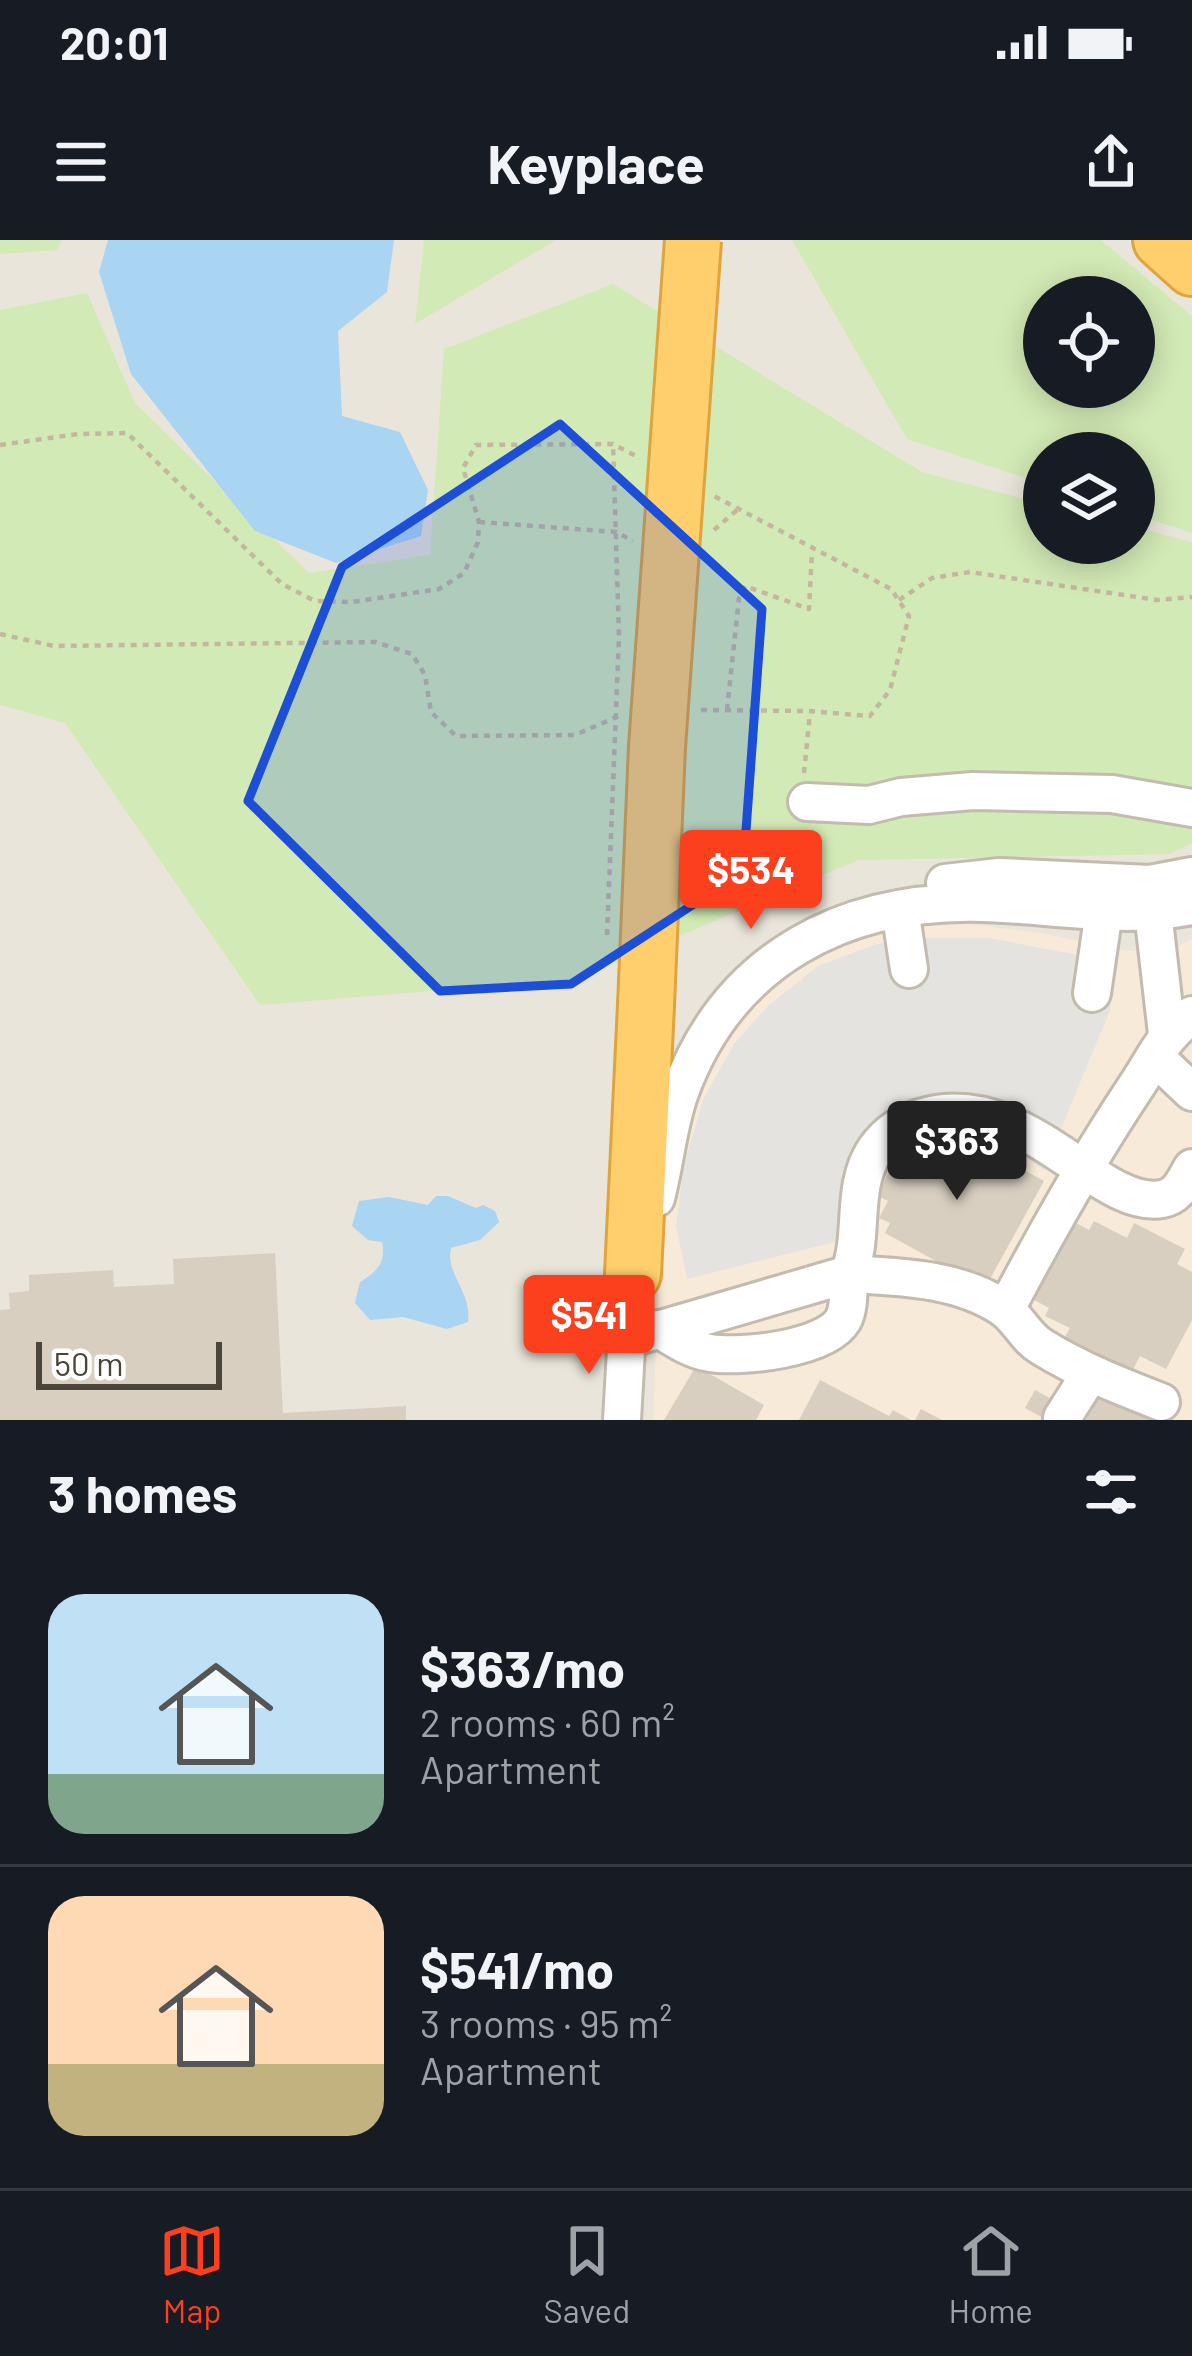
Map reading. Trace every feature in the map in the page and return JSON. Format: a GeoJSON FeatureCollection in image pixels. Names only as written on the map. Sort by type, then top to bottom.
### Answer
{"type":"FeatureCollection","features":[{"type":"Feature","properties":{"kind":"highway"},"geometry":{"type":"LineString","coordinates":[[633,1274],[657,747],[694,240]]}},
{"type":"Feature","properties":{"kind":"highway"},"geometry":{"type":"LineString","coordinates":[[1161,240],[1192,268]]}},
{"type":"Feature","properties":{"kind":"street"},"geometry":{"type":"LineString","coordinates":[[807,802],[868,805],[973,791],[1112,794],[1192,808]]}},
{"type":"Feature","properties":{"kind":"street"},"geometry":{"type":"LineString","coordinates":[[622,1420],[643,1334],[633,1274],[680,1093],[707,1036],[737,995],[776,958],[819,932],[900,909],[979,903],[1104,911],[1152,899],[1192,876]]}},
{"type":"Feature","properties":{"kind":"street"},"geometry":{"type":"LineString","coordinates":[[740,955],[851,896],[999,877],[1192,906]]}},
{"type":"Feature","properties":{"kind":"street"},"geometry":{"type":"LineString","coordinates":[[1152,899],[1171,1036],[1192,1092]]}},
{"type":"Feature","properties":{"kind":"street"},"geometry":{"type":"LineString","coordinates":[[900,909],[909,969]]}},
{"type":"Feature","properties":{"kind":"street"},"geometry":{"type":"LineString","coordinates":[[1092,993],[1104,911]]}},
{"type":"Feature","properties":{"kind":"street"},"geometry":{"type":"LineString","coordinates":[[1006,1309],[1083,1166],[1171,1036]]}},
{"type":"Feature","properties":{"kind":"street"},"geometry":{"type":"LineString","coordinates":[[643,1334],[711,1353],[788,1347],[824,1338],[840,1325],[847,1310],[862,1177],[886,1135],[908,1121],[959,1112],[987,1116],[1039,1138],[1108,1184],[1151,1199],[1166,1199],[1179,1191],[1192,1168]]}},
{"type":"Feature","properties":{"kind":"street"},"geometry":{"type":"LineString","coordinates":[[643,1334],[849,1274],[948,1284],[1006,1309],[1037,1346],[1090,1374],[1161,1402]]}},
{"type":"Feature","properties":{"kind":"street"},"geometry":{"type":"LineString","coordinates":[[1061,1418],[1090,1374]]}},
{"type":"Feature","properties":{"kind":"path"},"geometry":{"type":"LineString","coordinates":[[0,445],[78,434],[127,433],[282,584],[315,601],[352,602],[439,589],[464,573],[478,542],[479,521],[463,468],[476,445],[613,444],[655,465]]}},
{"type":"Feature","properties":{"kind":"path"},"geometry":{"type":"LineString","coordinates":[[680,710],[870,716],[890,690],[909,616],[892,589],[696,487]]}},
{"type":"Feature","properties":{"kind":"path"},"geometry":{"type":"LineString","coordinates":[[705,539],[738,509]]}},
{"type":"Feature","properties":{"kind":"path"},"geometry":{"type":"LineString","coordinates":[[479,521],[616,532],[649,550]]}},
{"type":"Feature","properties":{"kind":"path"},"geometry":{"type":"LineString","coordinates":[[727,710],[739,598],[745,586],[809,609],[812,548]]}},
{"type":"Feature","properties":{"kind":"path"},"geometry":{"type":"LineString","coordinates":[[898,600],[932,578],[970,572],[1157,600],[1192,597]]}},
{"type":"Feature","properties":{"kind":"path"},"geometry":{"type":"LineString","coordinates":[[0,634],[54,646],[375,642],[412,654],[424,675],[431,712],[456,736],[575,735],[632,711]]}},
{"type":"Feature","properties":{"kind":"path"},"geometry":{"type":"LineString","coordinates":[[807,802],[803,778],[810,711]]}},
{"type":"Feature","properties":{"kind":"highlighted area"},"geometry":{"type":"Polygon","coordinates":[[[560,424],[762,609],[743,872],[571,984],[440,991],[248,801],[342,567],[560,424]]]}},
{"type":"Feature","properties":{"kind":"shaded area"},"geometry":{"type":"Polygon","coordinates":[[[0,240],[1129,240],[1192,292],[1192,1420],[0,1420],[0,240]]]}},
{"type":"Feature","properties":{"kind":"shaded area"},"geometry":{"type":"Polygon","coordinates":[[[951,922],[1041,933],[1128,951],[1176,947],[1192,939],[1192,1420],[653,1420],[661,1231],[675,1164],[706,1073],[730,1029],[767,988],[819,955],[881,933],[951,922]]]}},
{"type":"Feature","properties":{"kind":"shaded area"},"geometry":{"type":"Polygon","coordinates":[[[917,938],[989,938],[1109,961],[1111,1008],[1044,1170],[977,1125],[909,1130],[874,1177],[871,1233],[687,1279],[676,1226],[684,1165],[703,1100],[734,1044],[768,1006],[818,966],[877,944],[917,938]]]}},
{"type":"Feature","properties":{"kind":"green space"},"geometry":{"type":"Polygon","coordinates":[[[0,240],[62,240],[57,250],[0,254],[0,240]]]}},
{"type":"Feature","properties":{"kind":"green space"},"geometry":{"type":"Polygon","coordinates":[[[424,240],[556,240],[415,324],[424,240]]]}},
{"type":"Feature","properties":{"kind":"green space"},"geometry":{"type":"Polygon","coordinates":[[[792,240],[1101,240],[1144,276],[1023,276],[1023,408],[1155,408],[1155,285],[1192,316],[1192,533],[1155,521],[1155,432],[1023,432],[1023,477],[907,439],[792,240]]]}},
{"type":"Feature","properties":{"kind":"green space"},"geometry":{"type":"Polygon","coordinates":[[[613,284],[922,472],[1023,498],[1023,564],[1155,564],[1155,532],[1192,542],[1192,843],[1169,854],[858,860],[578,979],[260,1005],[65,723],[0,705],[0,310],[87,293],[135,403],[309,573],[430,555],[444,349],[613,284]]]}},
{"type":"Feature","properties":{"kind":"water"},"geometry":{"type":"Polygon","coordinates":[[[108,240],[394,240],[387,292],[338,331],[342,416],[400,432],[428,490],[421,536],[336,563],[255,531],[131,374],[99,272],[108,240]]]}},
{"type":"Feature","properties":{"kind":"water"},"geometry":{"type":"Polygon","coordinates":[[[436,1196],[476,1208],[483,1205],[495,1211],[499,1222],[480,1240],[451,1248],[468,1322],[447,1329],[403,1317],[370,1320],[355,1303],[360,1282],[379,1266],[383,1249],[382,1242],[368,1240],[352,1226],[359,1201],[389,1197],[428,1205],[436,1196]]]}},
{"type":"Feature","properties":{"kind":"building"},"geometry":{"type":"Polygon","coordinates":[[[944,1126],[1044,1181],[985,1288],[885,1233],[890,1223],[879,1218],[888,1201],[876,1195],[906,1141],[917,1148],[925,1133],[936,1140],[944,1126]]]}},
{"type":"Feature","properties":{"kind":"building"},"geometry":{"type":"Polygon","coordinates":[[[1067,1218],[1089,1230],[1094,1221],[1127,1238],[1134,1223],[1185,1249],[1177,1264],[1192,1272],[1192,1320],[1166,1369],[1140,1356],[1127,1381],[1060,1346],[1070,1328],[1045,1316],[1049,1308],[1025,1295],[1067,1218]]]}},
{"type":"Feature","properties":{"kind":"building"},"geometry":{"type":"Polygon","coordinates":[[[275,1253],[283,1413],[406,1406],[406,1420],[0,1420],[0,1310],[10,1309],[9,1293],[29,1291],[29,1275],[113,1270],[114,1287],[174,1284],[173,1259],[275,1253]]]}},
{"type":"Feature","properties":{"kind":"building"},"geometry":{"type":"Polygon","coordinates":[[[696,1366],[764,1405],[756,1420],[664,1420],[696,1366]]]}},
{"type":"Feature","properties":{"kind":"building"},"geometry":{"type":"Polygon","coordinates":[[[820,1380],[889,1416],[893,1410],[911,1420],[799,1420],[820,1380]]]}},
{"type":"Feature","properties":{"kind":"building"},"geometry":{"type":"Polygon","coordinates":[[[1098,1385],[1164,1420],[1079,1420],[1098,1385]]]}},
{"type":"Feature","properties":{"kind":"building"},"geometry":{"type":"Polygon","coordinates":[[[1035,1390],[1055,1401],[1045,1419],[1025,1408],[1035,1390]]]}},
{"type":"Feature","properties":{"kind":"building"},"geometry":{"type":"Polygon","coordinates":[[[921,1409],[942,1420],[915,1420],[921,1409]]]}}]}
